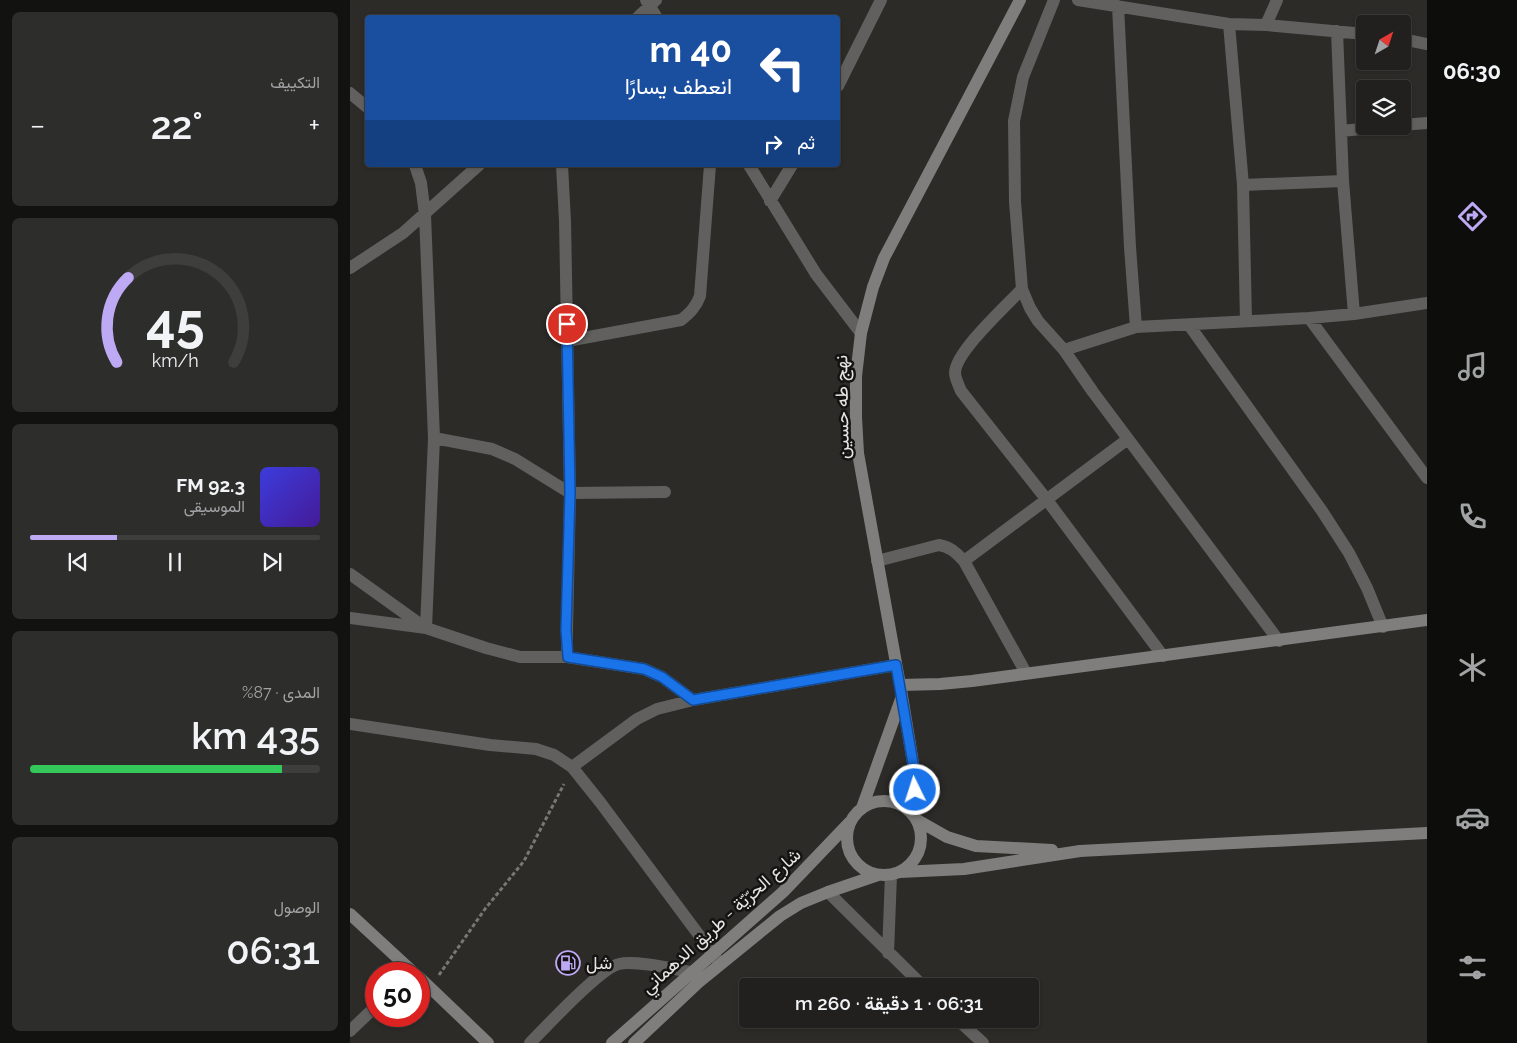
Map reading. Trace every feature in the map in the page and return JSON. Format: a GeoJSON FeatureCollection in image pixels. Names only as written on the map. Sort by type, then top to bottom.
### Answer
{"type":"FeatureCollection","features":[{"type":"Feature","properties":{"kind":"main road","name":"نهج طه حسين"},"geometry":{"type":"LineString","coordinates":[[914,816],[915,775],[858,453],[856,376],[861,333],[872,287],[884,258],[1020,0]]}},
{"type":"Feature","properties":{"kind":"main road"},"geometry":{"type":"LineString","coordinates":[[862,808],[901,691],[940,684],[1279,641],[1427,620]]}},
{"type":"Feature","properties":{"kind":"main road"},"geometry":{"type":"LineString","coordinates":[[1080,852],[976,846],[947,837],[902,806],[882,801],[871,803],[862,808],[850,822],[847,833],[847,845],[851,856],[858,865],[867,872],[890,874],[964,869],[1080,852],[1427,833]]}},
{"type":"Feature","properties":{"kind":"main road"},"geometry":{"type":"LineString","coordinates":[[890,874],[910,866],[918,856],[921,832],[914,816]]}},
{"type":"Feature","properties":{"kind":"main road","name":"شارع الحرّيّة - طريق الدهماني"},"geometry":{"type":"LineString","coordinates":[[634,1043],[696,976],[712,953],[782,892],[850,822]]}},
{"type":"Feature","properties":{"kind":"main road","name":"شارع الحرّيّة - طريق الدهماني"},"geometry":{"type":"LineString","coordinates":[[612,1043],[696,976],[721,964],[780,916],[801,903],[828,892],[890,874]]}},
{"type":"Feature","properties":{"kind":"main road"},"geometry":{"type":"LineString","coordinates":[[350,914],[402,962]]}},
{"type":"Feature","properties":{"kind":"main road"},"geometry":{"type":"LineString","coordinates":[[430,987],[488,1043]]}},
{"type":"Feature","properties":{"kind":"street"},"geometry":{"type":"LineString","coordinates":[[840,82],[881,0]]}},
{"type":"Feature","properties":{"kind":"street"},"geometry":{"type":"LineString","coordinates":[[1054,0],[1023,77],[1014,121],[1015,202],[1022,289],[1038,321],[1064,350],[1279,641]]}},
{"type":"Feature","properties":{"kind":"street"},"geometry":{"type":"LineString","coordinates":[[1078,0],[1229,24],[1266,25],[1356,33]]}},
{"type":"Feature","properties":{"kind":"street"},"geometry":{"type":"LineString","coordinates":[[1266,25],[1277,0]]}},
{"type":"Feature","properties":{"kind":"street"},"geometry":{"type":"LineString","coordinates":[[640,15],[650,2],[656,15]]}},
{"type":"Feature","properties":{"kind":"street"},"geometry":{"type":"LineString","coordinates":[[1118,6],[1130,247],[1136,327]]}},
{"type":"Feature","properties":{"kind":"street"},"geometry":{"type":"LineString","coordinates":[[1229,24],[1243,185],[1246,320]]}},
{"type":"Feature","properties":{"kind":"street"},"geometry":{"type":"LineString","coordinates":[[1337,31],[1343,181],[1354,314]]}},
{"type":"Feature","properties":{"kind":"street"},"geometry":{"type":"LineString","coordinates":[[1411,41],[1427,44]]}},
{"type":"Feature","properties":{"kind":"street"},"geometry":{"type":"LineString","coordinates":[[350,93],[365,106]]}},
{"type":"Feature","properties":{"kind":"street"},"geometry":{"type":"LineString","coordinates":[[1411,125],[1427,124]]}},
{"type":"Feature","properties":{"kind":"street"},"geometry":{"type":"LineString","coordinates":[[1341,130],[1356,129]]}},
{"type":"Feature","properties":{"kind":"street"},"geometry":{"type":"LineString","coordinates":[[416,167],[421,183],[424,215],[434,438],[426,628]]}},
{"type":"Feature","properties":{"kind":"street"},"geometry":{"type":"LineString","coordinates":[[350,268],[403,233],[477,167]]}},
{"type":"Feature","properties":{"kind":"street"},"geometry":{"type":"LineString","coordinates":[[562,167],[565,221],[570,493],[566,630],[568,657]]}},
{"type":"Feature","properties":{"kind":"street"},"geometry":{"type":"LineString","coordinates":[[567,341],[681,320],[690,314],[700,296],[710,167]]}},
{"type":"Feature","properties":{"kind":"street"},"geometry":{"type":"LineString","coordinates":[[750,167],[816,274],[861,333]]}},
{"type":"Feature","properties":{"kind":"street"},"geometry":{"type":"LineString","coordinates":[[770,201],[791,167]]}},
{"type":"Feature","properties":{"kind":"street"},"geometry":{"type":"LineString","coordinates":[[1243,185],[1343,181]]}},
{"type":"Feature","properties":{"kind":"street"},"geometry":{"type":"LineString","coordinates":[[1022,289],[968,346],[957,362],[955,374],[961,391],[974,410],[1047,500],[1163,656]]}},
{"type":"Feature","properties":{"kind":"street"},"geometry":{"type":"LineString","coordinates":[[1064,350],[1136,327],[1309,318],[1354,314],[1427,303]]}},
{"type":"Feature","properties":{"kind":"street"},"geometry":{"type":"LineString","coordinates":[[1309,318],[1427,478]]}},
{"type":"Feature","properties":{"kind":"street"},"geometry":{"type":"LineString","coordinates":[[1188,325],[1322,512],[1349,553],[1367,588],[1383,627]]}},
{"type":"Feature","properties":{"kind":"street"},"geometry":{"type":"LineString","coordinates":[[434,438],[492,449],[515,459],[570,493],[665,492]]}},
{"type":"Feature","properties":{"kind":"street"},"geometry":{"type":"LineString","coordinates":[[964,561],[1128,439]]}},
{"type":"Feature","properties":{"kind":"street"},"geometry":{"type":"LineString","coordinates":[[877,562],[939,545],[948,546],[964,561],[1026,674]]}},
{"type":"Feature","properties":{"kind":"street"},"geometry":{"type":"LineString","coordinates":[[350,574],[426,628]]}},
{"type":"Feature","properties":{"kind":"street"},"geometry":{"type":"LineString","coordinates":[[350,618],[426,628],[520,657],[568,657],[644,669],[662,677],[693,700]]}},
{"type":"Feature","properties":{"kind":"street"},"geometry":{"type":"LineString","coordinates":[[572,767],[637,719],[657,709],[693,700],[896,665]]}},
{"type":"Feature","properties":{"kind":"street"},"geometry":{"type":"LineString","coordinates":[[350,724],[490,745],[536,749],[554,755],[572,767],[600,802],[721,964]]}},
{"type":"Feature","properties":{"kind":"street"},"geometry":{"type":"LineString","coordinates":[[888,953],[890,874]]}},
{"type":"Feature","properties":{"kind":"street"},"geometry":{"type":"LineString","coordinates":[[828,892],[915,978]]}},
{"type":"Feature","properties":{"kind":"street"},"geometry":{"type":"LineString","coordinates":[[530,1043],[574,998],[606,970],[617,964],[629,963],[696,976]]}},
{"type":"Feature","properties":{"kind":"street"},"geometry":{"type":"LineString","coordinates":[[350,1031],[365,1017]]}},
{"type":"Feature","properties":{"kind":"street"},"geometry":{"type":"LineString","coordinates":[[967,1028],[983,1043]]}},
{"type":"Feature","properties":{"kind":"path"},"geometry":{"type":"LineString","coordinates":[[430,987],[485,909],[524,861],[572,767]]}},
{"type":"Feature","properties":{"kind":"place","name":"شل"},"geometry":{"type":"Point","coordinates":[568,963]}},
{"type":"Feature","properties":{"kind":"route"},"geometry":{"type":"LineString","coordinates":[[567,324],[570,493],[566,630],[568,657],[644,669],[662,677],[693,700],[896,665],[915,775],[915,790]]}}]}
